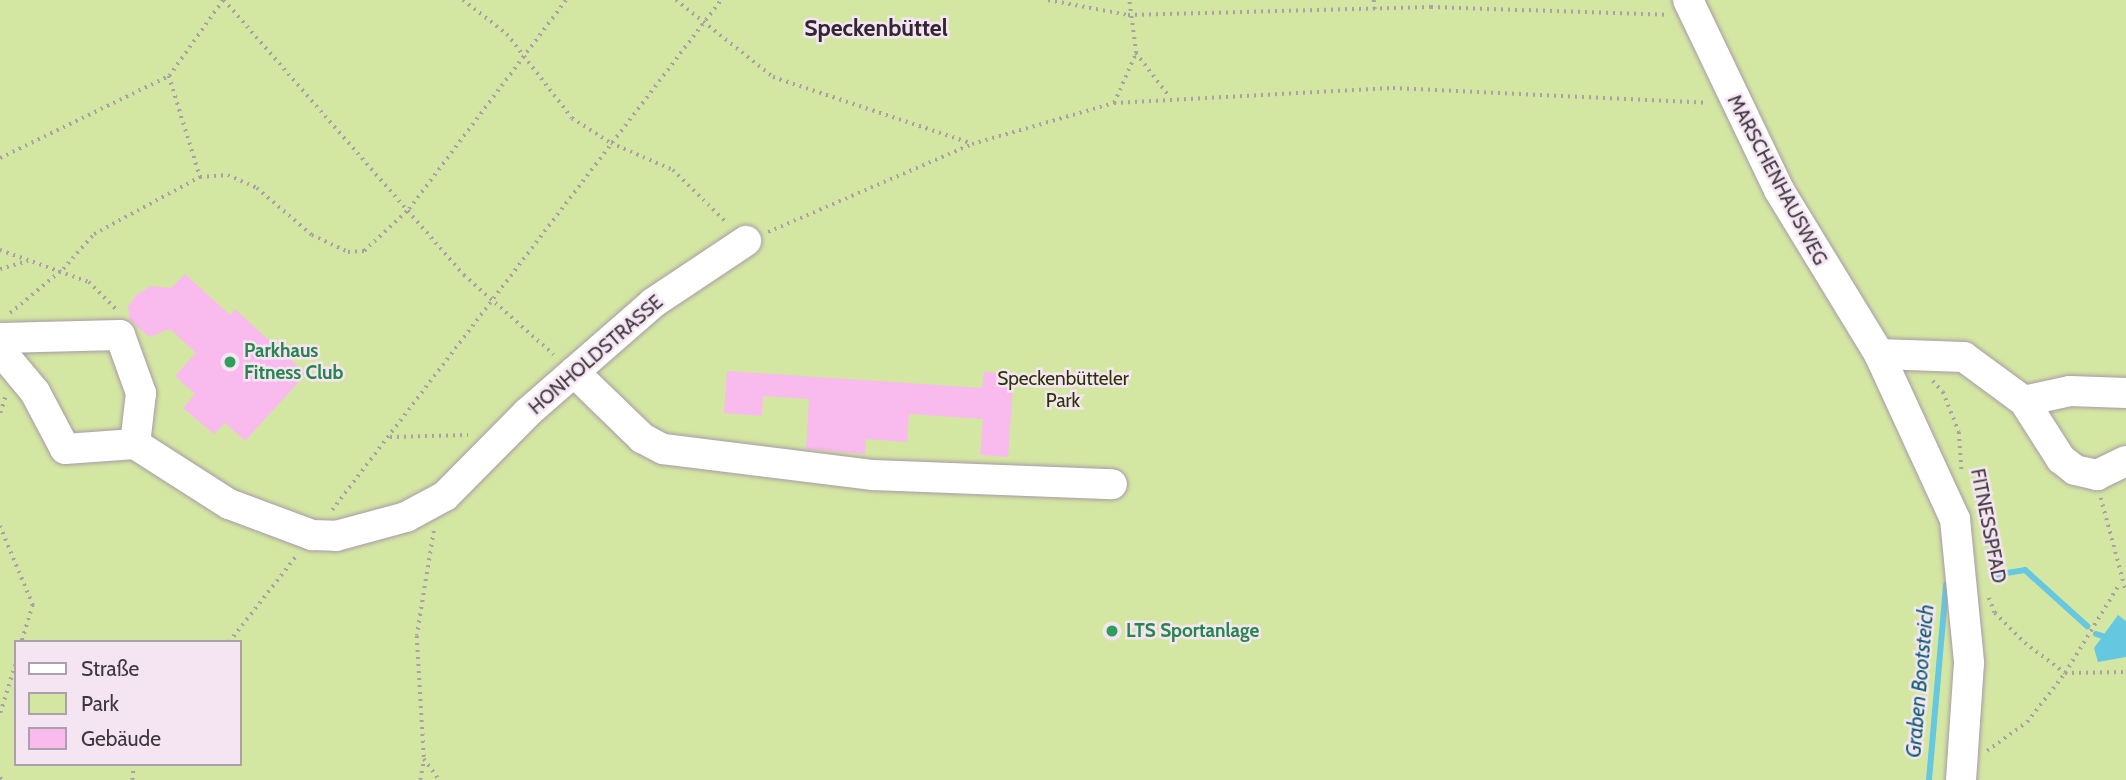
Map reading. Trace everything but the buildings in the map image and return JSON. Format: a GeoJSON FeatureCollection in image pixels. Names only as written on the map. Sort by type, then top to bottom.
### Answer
{"type":"FeatureCollection","features":[{"type":"Feature","properties":{"kind":"street","name":"MARSCHENHAUSWEG"},"geometry":{"type":"LineString","coordinates":[[1690,8],[1735,104],[1820,264],[1891,352],[1955,519],[1969,663],[1961,774]]}},
{"type":"Feature","properties":{"kind":"street","name":"HONHOLDSTRASSE"},"geometry":{"type":"LineString","coordinates":[[312,535],[368,530],[445,496],[574,373],[653,303],[746,241]]}},
{"type":"Feature","properties":{"kind":"street"},"geometry":{"type":"LineString","coordinates":[[3,327],[120,335],[141,393],[135,444]]}},
{"type":"Feature","properties":{"kind":"street"},"geometry":{"type":"LineString","coordinates":[[0,350],[35,393],[65,449],[135,444],[229,504],[312,535]]}},
{"type":"Feature","properties":{"kind":"street"},"geometry":{"type":"LineString","coordinates":[[1891,352],[1964,357],[2024,401],[2061,459],[2097,475],[2126,461]]}},
{"type":"Feature","properties":{"kind":"street"},"geometry":{"type":"LineString","coordinates":[[574,373],[642,438],[663,449],[873,475],[1112,484]]}},
{"type":"Feature","properties":{"kind":"street"},"geometry":{"type":"LineString","coordinates":[[2024,401],[2070,391],[2126,393]]}},
{"type":"Feature","properties":{"kind":"path"},"geometry":{"type":"LineString","coordinates":[[0,158],[169,76],[224,0],[492,302],[574,373]]}},
{"type":"Feature","properties":{"kind":"path"},"geometry":{"type":"LineString","coordinates":[[463,0],[507,34],[572,118],[611,143],[673,170],[746,241],[972,144],[1114,103],[1169,97],[1393,88],[1735,104]]}},
{"type":"Feature","properties":{"kind":"path"},"geometry":{"type":"LineString","coordinates":[[3,327],[63,270],[94,234],[200,177],[228,175],[257,188],[312,235],[348,252],[364,251],[409,209],[566,0]]}},
{"type":"Feature","properties":{"kind":"path"},"geometry":{"type":"LineString","coordinates":[[676,0],[704,19],[773,77],[972,144]]}},
{"type":"Feature","properties":{"kind":"path"},"geometry":{"type":"LineString","coordinates":[[231,640],[390,437],[721,0]]}},
{"type":"Feature","properties":{"kind":"path"},"geometry":{"type":"LineString","coordinates":[[1048,0],[1128,15],[1431,7],[1690,8]]}},
{"type":"Feature","properties":{"kind":"path"},"geometry":{"type":"LineString","coordinates":[[1129,0],[1128,15],[1136,53],[1169,97]]}},
{"type":"Feature","properties":{"kind":"path"},"geometry":{"type":"LineString","coordinates":[[1374,0],[1375,10]]}},
{"type":"Feature","properties":{"kind":"path"},"geometry":{"type":"LineString","coordinates":[[1431,0],[1431,7]]}},
{"type":"Feature","properties":{"kind":"path"},"geometry":{"type":"LineString","coordinates":[[1114,103],[1136,53]]}},
{"type":"Feature","properties":{"kind":"path"},"geometry":{"type":"LineString","coordinates":[[169,76],[200,177]]}},
{"type":"Feature","properties":{"kind":"path"},"geometry":{"type":"LineString","coordinates":[[0,250],[63,270],[89,282],[111,302],[122,317],[120,335]]}},
{"type":"Feature","properties":{"kind":"path"},"geometry":{"type":"LineString","coordinates":[[0,269],[30,261]]}},
{"type":"Feature","properties":{"kind":"path","name":"FITNESSPFAD"},"geometry":{"type":"LineString","coordinates":[[1891,352],[1943,391],[1959,432],[1963,478]]}},
{"type":"Feature","properties":{"kind":"path"},"geometry":{"type":"LineString","coordinates":[[390,437],[471,434]]}},
{"type":"Feature","properties":{"kind":"path"},"geometry":{"type":"LineString","coordinates":[[2097,475],[2120,583],[2126,591]]}},
{"type":"Feature","properties":{"kind":"path"},"geometry":{"type":"LineString","coordinates":[[420,780],[424,759],[417,636],[431,541],[445,496]]}},
{"type":"Feature","properties":{"kind":"path"},"geometry":{"type":"LineString","coordinates":[[0,526],[33,605],[23,640]]}},
{"type":"Feature","properties":{"kind":"path"},"geometry":{"type":"LineString","coordinates":[[1961,774],[2027,722],[2065,673],[2120,583]]}},
{"type":"Feature","properties":{"kind":"path","name":"FITNESSPFAD"},"geometry":{"type":"LineString","coordinates":[[1987,592],[1995,613],[2065,673]]}},
{"type":"Feature","properties":{"kind":"path"},"geometry":{"type":"LineString","coordinates":[[0,713],[14,668]]}},
{"type":"Feature","properties":{"kind":"path"},"geometry":{"type":"LineString","coordinates":[[2065,673],[2126,672]]}},
{"type":"Feature","properties":{"kind":"path"},"geometry":{"type":"LineString","coordinates":[[424,759],[439,780]]}},
{"type":"Feature","properties":{"kind":"green space","name":"Speckenbütteler Park"},"geometry":{"type":"Polygon","coordinates":[[[0,0],[2126,0],[2126,780],[0,780],[0,0]]]}},
{"type":"Feature","properties":{"kind":"water"},"geometry":{"type":"Polygon","coordinates":[[[2118,615],[2126,621],[2126,657],[2098,662],[2094,648],[2118,615]]]}},
{"type":"Feature","properties":{"kind":"waterway","name":"Graben Bootsteich"},"geometry":{"type":"LineString","coordinates":[[1994,575],[2025,570],[2087,626]]}},
{"type":"Feature","properties":{"kind":"waterway","name":"Graben Bootsteich"},"geometry":{"type":"LineString","coordinates":[[1929,780],[1946,585]]}},
{"type":"Feature","properties":{"kind":"waterway","name":"Graben Bootsteich"},"geometry":{"type":"LineString","coordinates":[[2096,634],[2126,643]]}},
{"type":"Feature","properties":{"kind":"place","name":"Parkhaus Fitness Club"},"geometry":{"type":"Point","coordinates":[230,362]}},
{"type":"Feature","properties":{"kind":"place","name":"LTS Sportanlage"},"geometry":{"type":"Point","coordinates":[1112,631]}},
{"type":"Feature","properties":{"kind":"district","name":"Speckenbüttel"},"geometry":{"type":"Point","coordinates":[876,28]}}]}
